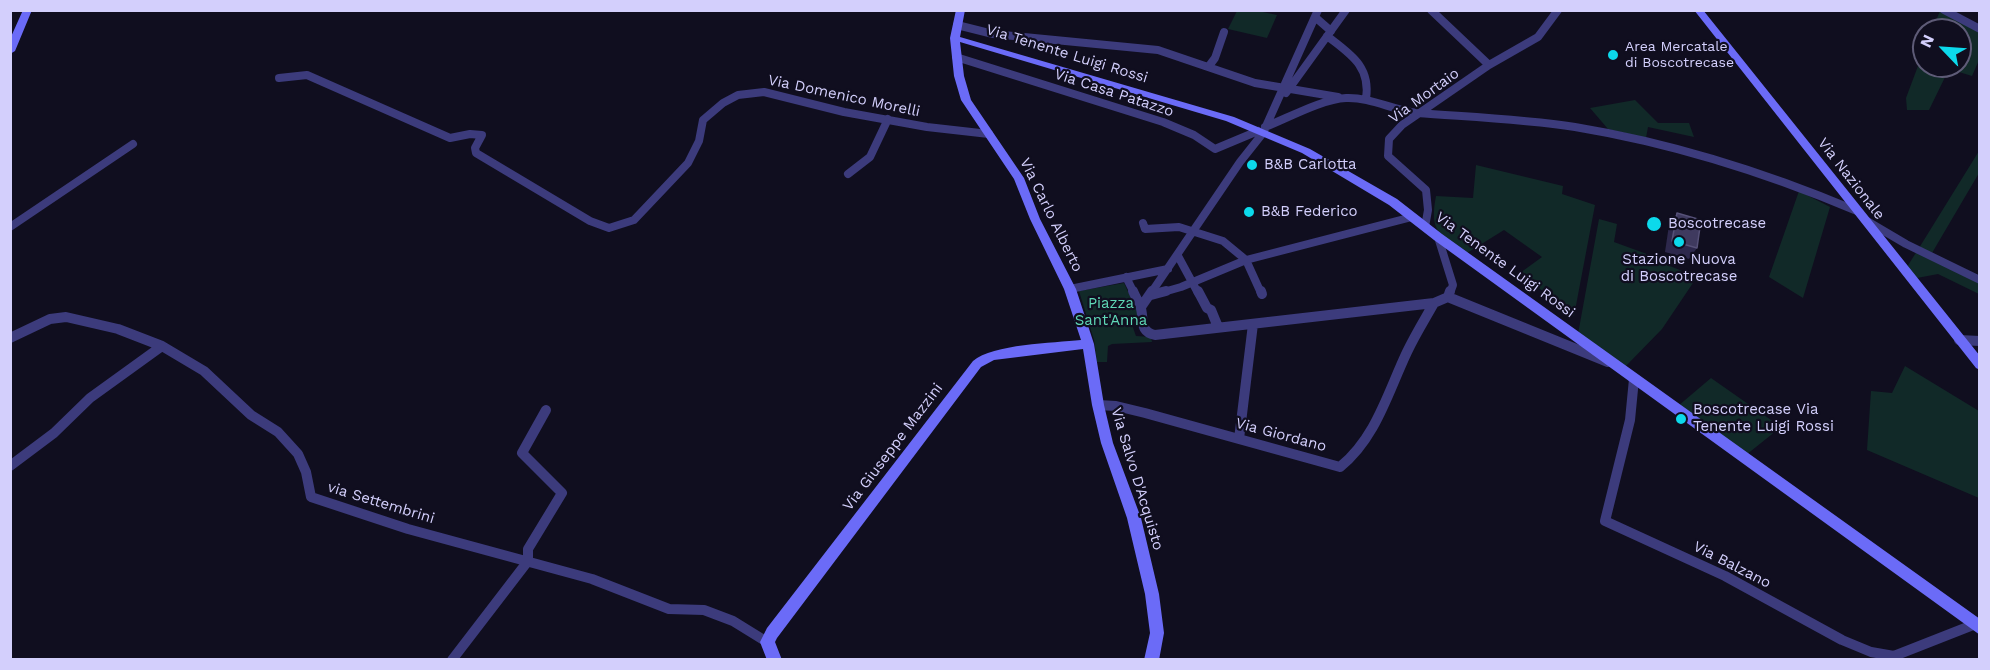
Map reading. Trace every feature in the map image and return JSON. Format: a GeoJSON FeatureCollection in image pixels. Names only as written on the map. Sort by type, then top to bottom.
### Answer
{"type":"FeatureCollection","features":[{"type":"Feature","properties":{"kind":"street"},"geometry":{"type":"LineString","coordinates":[[10,51],[28,10]]}},
{"type":"Feature","properties":{"kind":"street","name":"Via Carlo Alberto"},"geometry":{"type":"LineString","coordinates":[[961,10],[955,38],[956,57],[966,100],[1019,178],[1035,219],[1070,289],[1088,344]]}},
{"type":"Feature","properties":{"kind":"street"},"geometry":{"type":"LineString","coordinates":[[1141,307],[1152,295],[1262,131],[1287,89],[1346,10]]}},
{"type":"Feature","properties":{"kind":"street"},"geometry":{"type":"LineString","coordinates":[[1431,10],[1489,64]]}},
{"type":"Feature","properties":{"kind":"street","name":"Via Mortaio"},"geometry":{"type":"LineString","coordinates":[[1425,227],[1430,198],[1425,186],[1398,167],[1389,156],[1389,139],[1402,125],[1489,64],[1538,37],[1558,10]]}},
{"type":"Feature","properties":{"kind":"street","name":"Via Nazionale"},"geometry":{"type":"LineString","coordinates":[[1698,10],[1980,365]]}},
{"type":"Feature","properties":{"kind":"street"},"geometry":{"type":"LineString","coordinates":[[1944,10],[1958,18],[1964,10]]}},
{"type":"Feature","properties":{"kind":"street"},"geometry":{"type":"LineString","coordinates":[[1317,14],[1329,34],[1365,73],[1368,80],[1366,99]]}},
{"type":"Feature","properties":{"kind":"street"},"geometry":{"type":"LineString","coordinates":[[1287,89],[1317,14]]}},
{"type":"Feature","properties":{"kind":"street"},"geometry":{"type":"LineString","coordinates":[[957,25],[993,34],[1158,50],[1244,80],[1287,89],[1366,99],[1401,110],[1420,113],[1532,122],[1602,132],[1692,153],[1791,183],[1859,214],[1906,244],[1980,280]]}},
{"type":"Feature","properties":{"kind":"street"},"geometry":{"type":"LineString","coordinates":[[1209,66],[1215,58],[1224,32]]}},
{"type":"Feature","properties":{"kind":"street","name":"Via Tenente Luigi Rossi"},"geometry":{"type":"LineString","coordinates":[[955,38],[1230,119],[1306,151],[1343,172],[1393,202],[1634,379],[1978,625]]}},
{"type":"Feature","properties":{"kind":"street","name":"Via Casa Patazzo"},"geometry":{"type":"LineString","coordinates":[[956,57],[1163,122],[1194,135],[1215,149],[1330,101],[1344,98]]}},
{"type":"Feature","properties":{"kind":"street","name":"Via Domenico Morelli"},"geometry":{"type":"LineString","coordinates":[[279,78],[307,75],[450,138],[470,133],[480,134],[482,135],[475,148],[476,153],[590,221],[609,228],[634,220],[688,163],[699,141],[703,120],[723,103],[738,95],[764,92],[807,104],[989,134]]}},
{"type":"Feature","properties":{"kind":"street"},"geometry":{"type":"LineString","coordinates":[[848,174],[870,157],[888,119]]}},
{"type":"Feature","properties":{"kind":"street"},"geometry":{"type":"LineString","coordinates":[[10,227],[133,144]]}},
{"type":"Feature","properties":{"kind":"street"},"geometry":{"type":"LineString","coordinates":[[1152,295],[1246,260],[1412,217]]}},
{"type":"Feature","properties":{"kind":"street"},"geometry":{"type":"LineString","coordinates":[[1143,223],[1145,229],[1179,227],[1222,241],[1246,260],[1262,294]]}},
{"type":"Feature","properties":{"kind":"street"},"geometry":{"type":"LineString","coordinates":[[1126,277],[1141,307],[1143,328],[1147,333],[1155,335],[1434,303],[1448,297],[1454,285],[1438,237]]}},
{"type":"Feature","properties":{"kind":"street"},"geometry":{"type":"LineString","coordinates":[[1178,256],[1207,308],[1211,310],[1218,327]]}},
{"type":"Feature","properties":{"kind":"street"},"geometry":{"type":"LineString","coordinates":[[1070,289],[1168,269]]}},
{"type":"Feature","properties":{"kind":"street"},"geometry":{"type":"LineString","coordinates":[[1448,297],[1575,350],[1611,362]]}},
{"type":"Feature","properties":{"kind":"street","name":"Via Giordano"},"geometry":{"type":"LineString","coordinates":[[1098,405],[1116,406],[1340,467],[1351,460],[1367,436],[1408,349],[1434,303]]}},
{"type":"Feature","properties":{"kind":"street","name":"via Settembrini"},"geometry":{"type":"LineString","coordinates":[[10,338],[50,319],[66,317],[118,329],[162,346],[204,371],[251,415],[278,432],[298,454],[306,472],[312,497],[408,529],[592,579],[669,609],[704,609],[733,621],[767,642]]}},
{"type":"Feature","properties":{"kind":"street"},"geometry":{"type":"LineString","coordinates":[[1239,439],[1253,324]]}},
{"type":"Feature","properties":{"kind":"street"},"geometry":{"type":"LineString","coordinates":[[1959,340],[1980,341]]}},
{"type":"Feature","properties":{"kind":"street","name":"Via Salvo D'Acquisto"},"geometry":{"type":"LineString","coordinates":[[1088,344],[1107,443],[1134,518],[1152,594],[1157,633],[1151,660]]}},
{"type":"Feature","properties":{"kind":"street","name":"Via Giuseppe Mazzini"},"geometry":{"type":"LineString","coordinates":[[767,642],[977,364],[993,356],[1088,344]]}},
{"type":"Feature","properties":{"kind":"street"},"geometry":{"type":"LineString","coordinates":[[10,466],[54,433],[90,398],[162,346]]}},
{"type":"Feature","properties":{"kind":"street","name":"Via Balzano"},"geometry":{"type":"LineString","coordinates":[[1634,379],[1630,420],[1605,521],[1725,576],[1842,640],[1871,652],[1897,658],[1978,625]]}},
{"type":"Feature","properties":{"kind":"street"},"geometry":{"type":"LineString","coordinates":[[452,660],[528,561],[528,549],[562,493],[522,453],[546,410]]}},
{"type":"Feature","properties":{"kind":"street"},"geometry":{"type":"LineString","coordinates":[[767,642],[775,660]]}},
{"type":"Feature","properties":{"kind":"green space"},"geometry":{"type":"Polygon","coordinates":[[[1237,11],[1258,11],[1277,15],[1267,38],[1228,29],[1237,11]]]}},
{"type":"Feature","properties":{"kind":"green space"},"geometry":{"type":"Polygon","coordinates":[[[1940,11],[1954,18],[1937,18],[1940,11]]]}},
{"type":"Feature","properties":{"kind":"green space"},"geometry":{"type":"Polygon","coordinates":[[[1972,27],[1979,31],[1979,60],[1972,76],[1972,27]]]}},
{"type":"Feature","properties":{"kind":"green space"},"geometry":{"type":"Polygon","coordinates":[[[1914,78],[1945,78],[1929,110],[1907,110],[1906,98],[1914,78]]]}},
{"type":"Feature","properties":{"kind":"green space"},"geometry":{"type":"Polygon","coordinates":[[[1635,100],[1658,123],[1689,123],[1694,137],[1648,127],[1646,138],[1608,129],[1590,108],[1635,100]]]}},
{"type":"Feature","properties":{"kind":"green space"},"geometry":{"type":"Polygon","coordinates":[[[1979,151],[1979,173],[1932,253],[1919,248],[1979,151]]]}},
{"type":"Feature","properties":{"kind":"green space"},"geometry":{"type":"Polygon","coordinates":[[[1476,165],[1563,186],[1562,194],[1595,205],[1574,316],[1520,273],[1542,257],[1504,230],[1467,253],[1438,231],[1434,218],[1436,196],[1473,198],[1476,165]]]}},
{"type":"Feature","properties":{"kind":"green space"},"geometry":{"type":"Polygon","coordinates":[[[1799,191],[1830,207],[1803,298],[1769,277],[1799,191]]]}},
{"type":"Feature","properties":{"kind":"green space"},"geometry":{"type":"Polygon","coordinates":[[[1599,219],[1617,224],[1614,242],[1655,257],[1655,260],[1697,277],[1662,329],[1624,368],[1578,334],[1599,219]]]}},
{"type":"Feature","properties":{"kind":"green space"},"geometry":{"type":"Polygon","coordinates":[[[1917,251],[1979,282],[1979,294],[1938,274],[1917,278],[1907,267],[1917,251]]]}},
{"type":"Feature","properties":{"kind":"green space","name":"Piazza Sant'Anna"},"geometry":{"type":"Polygon","coordinates":[[[1124,283],[1139,315],[1132,325],[1136,336],[1151,337],[1152,342],[1112,344],[1108,346],[1107,362],[1097,362],[1094,340],[1079,291],[1124,283]]]}},
{"type":"Feature","properties":{"kind":"green space"},"geometry":{"type":"Polygon","coordinates":[[[1905,366],[1979,411],[1979,498],[1867,450],[1871,391],[1892,393],[1905,366]]]}},
{"type":"Feature","properties":{"kind":"green space"},"geometry":{"type":"Polygon","coordinates":[[[1711,378],[1781,427],[1746,455],[1678,406],[1711,378]]]}},
{"type":"Feature","properties":{"kind":"building"},"geometry":{"type":"Polygon","coordinates":[[[1677,213],[1701,220],[1697,248],[1672,241],[1677,213]]]}},
{"type":"Feature","properties":{"kind":"place","name":"Area Mercatale di Boscotrecase"},"geometry":{"type":"Point","coordinates":[1613,55]}},
{"type":"Feature","properties":{"kind":"place","name":"B&B Carlotta"},"geometry":{"type":"Point","coordinates":[1252,165]}},
{"type":"Feature","properties":{"kind":"place","name":"B&B Federico"},"geometry":{"type":"Point","coordinates":[1249,212]}},
{"type":"Feature","properties":{"kind":"place","name":"Boscotrecase"},"geometry":{"type":"Point","coordinates":[1654,224]}},
{"type":"Feature","properties":{"kind":"place","name":"Stazione Nuova di Boscotrecase"},"geometry":{"type":"Point","coordinates":[1679,242]}},
{"type":"Feature","properties":{"kind":"place","name":"Boscotrecase Via Tenente Luigi Rossi"},"geometry":{"type":"Point","coordinates":[1681,419]}}]}
